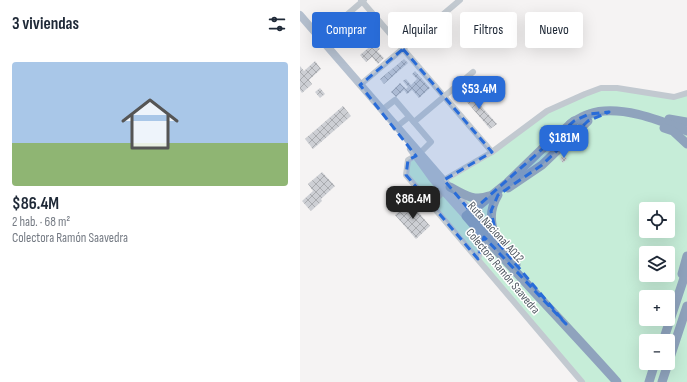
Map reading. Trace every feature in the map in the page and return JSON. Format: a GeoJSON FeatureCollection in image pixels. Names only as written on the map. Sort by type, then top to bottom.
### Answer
{"type":"FeatureCollection","features":[{"type":"Feature","properties":{"kind":"highway"},"geometry":{"type":"LineString","coordinates":[[498,243],[491,220],[491,211],[496,195],[524,166],[574,122],[589,114],[619,111],[636,114],[687,131]]}},
{"type":"Feature","properties":{"kind":"highway"},"geometry":{"type":"LineString","coordinates":[[524,166],[551,149],[588,121],[609,112]]}},
{"type":"Feature","properties":{"kind":"highway"},"geometry":{"type":"LineString","coordinates":[[636,114],[643,113],[687,122]]}},
{"type":"Feature","properties":{"kind":"highway"},"geometry":{"type":"LineString","coordinates":[[636,114],[673,131],[687,144]]}},
{"type":"Feature","properties":{"kind":"highway"},"geometry":{"type":"LineString","coordinates":[[470,216],[496,195],[542,165],[588,121]]}},
{"type":"Feature","properties":{"kind":"highway"},"geometry":{"type":"LineString","coordinates":[[523,178],[574,122]]}},
{"type":"Feature","properties":{"kind":"highway"},"geometry":{"type":"LineString","coordinates":[[447,189],[472,198],[496,195]]}},
{"type":"Feature","properties":{"kind":"highway","name":"Ruta Nacional A012"},"geometry":{"type":"LineString","coordinates":[[470,216],[484,237],[566,324]]}},
{"type":"Feature","properties":{"kind":"highway","name":"Ruta Nacional A012"},"geometry":{"type":"LineString","coordinates":[[470,216],[498,243],[617,382]]}},
{"type":"Feature","properties":{"kind":"highway"},"geometry":{"type":"LineString","coordinates":[[681,288],[681,279],[687,256]]}},
{"type":"Feature","properties":{"kind":"highway"},"geometry":{"type":"LineString","coordinates":[[665,334],[687,269]]}},
{"type":"Feature","properties":{"kind":"highway"},"geometry":{"type":"LineString","coordinates":[[675,343],[687,306]]}},
{"type":"Feature","properties":{"kind":"highway"},"geometry":{"type":"LineString","coordinates":[[675,349],[687,322]]}},
{"type":"Feature","properties":{"kind":"highway"},"geometry":{"type":"LineString","coordinates":[[649,382],[653,370]]}},
{"type":"Feature","properties":{"kind":"highway"},"geometry":{"type":"LineString","coordinates":[[662,382],[666,370]]}},
{"type":"Feature","properties":{"kind":"main road","name":"Ruta Nacional A012"},"geometry":{"type":"LineString","coordinates":[[300,15],[312,29]]}},
{"type":"Feature","properties":{"kind":"main road","name":"Ruta Nacional A012"},"geometry":{"type":"LineString","coordinates":[[329,48],[470,216]]}},
{"type":"Feature","properties":{"kind":"main road","name":"Ruta Nacional A012"},"geometry":{"type":"LineString","coordinates":[[418,154],[444,180],[447,189]]}},
{"type":"Feature","properties":{"kind":"street"},"geometry":{"type":"LineString","coordinates":[[349,12],[362,0],[492,152]]}},
{"type":"Feature","properties":{"kind":"street"},"geometry":{"type":"LineString","coordinates":[[360,85],[403,49],[452,2],[460,0]]}},
{"type":"Feature","properties":{"kind":"street"},"geometry":{"type":"LineString","coordinates":[[414,122],[473,72]]}},
{"type":"Feature","properties":{"kind":"street"},"geometry":{"type":"LineString","coordinates":[[444,180],[492,152],[547,111],[601,88],[617,88],[674,97],[687,93]]}},
{"type":"Feature","properties":{"kind":"street"},"geometry":{"type":"LineString","coordinates":[[383,111],[395,100],[431,142],[418,154]]}},
{"type":"Feature","properties":{"kind":"street"},"geometry":{"type":"LineString","coordinates":[[396,127],[409,117]]}},
{"type":"Feature","properties":{"kind":"street","name":"Colectora Ramón Saavedra"},"geometry":{"type":"LineString","coordinates":[[418,154],[408,160],[406,175],[582,382]]}},
{"type":"Feature","properties":{"kind":"street"},"geometry":{"type":"LineString","coordinates":[[431,204],[447,189]]}},
{"type":"Feature","properties":{"kind":"street"},"geometry":{"type":"LineString","coordinates":[[478,260],[484,237]]}},
{"type":"Feature","properties":{"kind":"highlighted area"},"geometry":{"type":"Polygon","coordinates":[[[403,49],[492,152],[444,180],[471,212],[574,121],[589,114],[609,112],[588,121],[542,165],[498,195],[491,211],[498,243],[566,324],[484,237],[478,259],[406,175],[408,160],[416,156],[360,85],[403,49]]]}},
{"type":"Feature","properties":{"kind":"green space"},"geometry":{"type":"Polygon","coordinates":[[[601,88],[674,97],[687,93],[687,382],[582,382],[406,175],[408,160],[416,156],[444,180],[492,152],[536,118],[601,88]]]}},
{"type":"Feature","properties":{"kind":"building"},"geometry":{"type":"Polygon","coordinates":[[[368,48],[379,48],[380,49],[377,51],[384,58],[378,64],[372,57],[366,62],[360,55],[368,48]]]}},
{"type":"Feature","properties":{"kind":"building"},"geometry":{"type":"Polygon","coordinates":[[[404,59],[408,63],[384,84],[380,79],[404,59]]]}},
{"type":"Feature","properties":{"kind":"building"},"geometry":{"type":"Polygon","coordinates":[[[315,61],[321,69],[309,80],[312,84],[302,93],[300,90],[300,66],[304,71],[315,61]]]}},
{"type":"Feature","properties":{"kind":"building"},"geometry":{"type":"Polygon","coordinates":[[[415,71],[430,88],[419,98],[412,90],[407,94],[404,90],[396,97],[391,92],[400,83],[406,89],[408,87],[403,81],[406,79],[411,85],[417,79],[412,74],[415,71]]]}},
{"type":"Feature","properties":{"kind":"building"},"geometry":{"type":"Polygon","coordinates":[[[320,88],[325,94],[320,98],[315,92],[320,88]]]}},
{"type":"Feature","properties":{"kind":"building"},"geometry":{"type":"Polygon","coordinates":[[[467,90],[497,124],[490,129],[461,95],[467,90]]]}},
{"type":"Feature","properties":{"kind":"building"},"geometry":{"type":"Polygon","coordinates":[[[343,106],[351,116],[313,149],[305,139],[343,106]]]}},
{"type":"Feature","properties":{"kind":"building"},"geometry":{"type":"Polygon","coordinates":[[[564,155],[567,159],[563,163],[560,159],[564,155]]]}},
{"type":"Feature","properties":{"kind":"building"},"geometry":{"type":"Polygon","coordinates":[[[322,172],[335,186],[311,211],[302,201],[313,191],[308,184],[322,172]]]}},
{"type":"Feature","properties":{"kind":"building"},"geometry":{"type":"Polygon","coordinates":[[[410,202],[430,226],[416,239],[395,215],[410,202]]]}},
{"type":"Feature","properties":{"kind":"tunnel"},"geometry":{"type":"LineString","coordinates":[[548,152],[554,147]]}}]}
